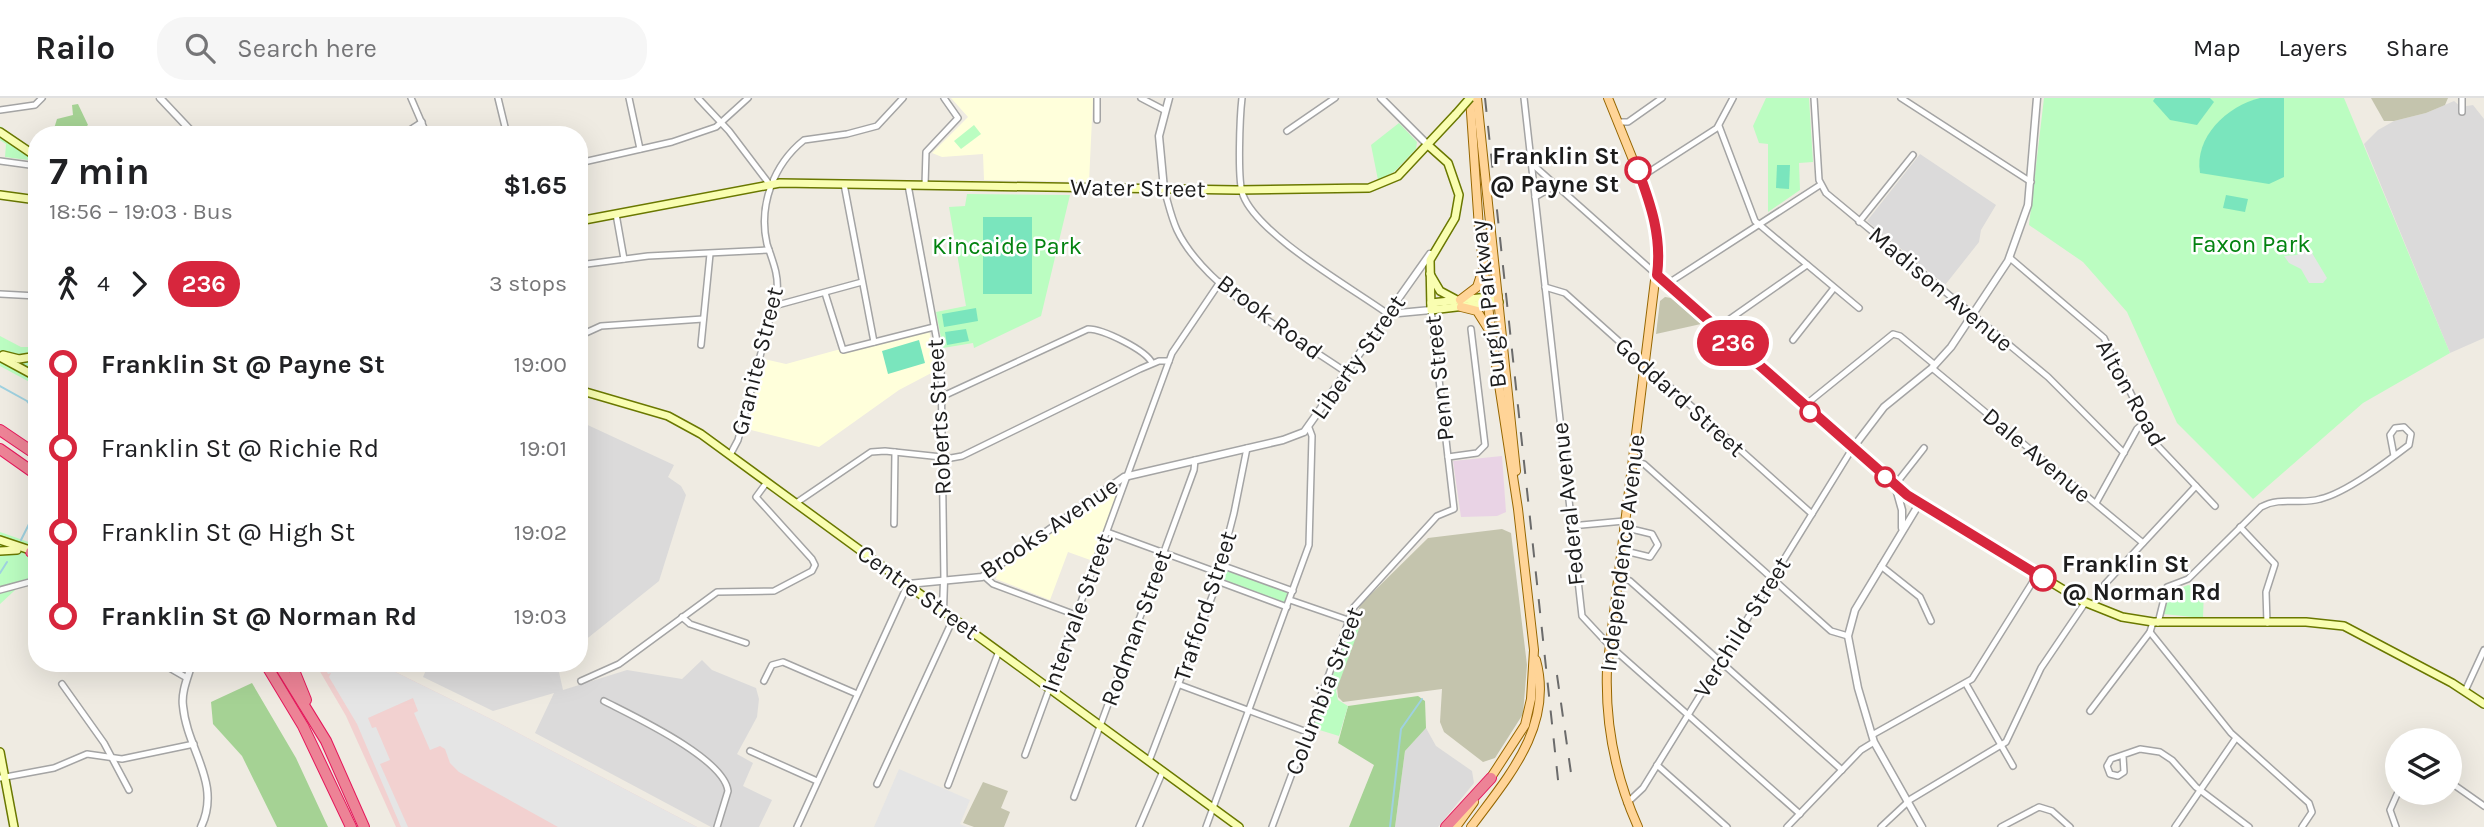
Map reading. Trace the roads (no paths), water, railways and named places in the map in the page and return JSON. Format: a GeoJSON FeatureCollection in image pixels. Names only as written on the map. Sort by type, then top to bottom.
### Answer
{"type":"FeatureCollection","features":[{"type":"Feature","properties":{"kind":"highway"},"geometry":{"type":"LineString","coordinates":[[0,430],[28,449]]}},
{"type":"Feature","properties":{"kind":"highway"},"geometry":{"type":"LineString","coordinates":[[0,435],[28,455]]}},
{"type":"Feature","properties":{"kind":"highway"},"geometry":{"type":"LineString","coordinates":[[0,443],[28,463]]}},
{"type":"Feature","properties":{"kind":"highway"},"geometry":{"type":"LineString","coordinates":[[0,449],[28,469]]}},
{"type":"Feature","properties":{"kind":"highway"},"geometry":{"type":"LineString","coordinates":[[264,672],[299,729],[343,827]]}},
{"type":"Feature","properties":{"kind":"highway"},"geometry":{"type":"LineString","coordinates":[[270,672],[308,735],[352,827]]}},
{"type":"Feature","properties":{"kind":"highway"},"geometry":{"type":"LineString","coordinates":[[277,672],[317,738],[352,827]]}},
{"type":"Feature","properties":{"kind":"highway"},"geometry":{"type":"LineString","coordinates":[[284,672],[310,714],[364,827]]}},
{"type":"Feature","properties":{"kind":"highway"},"geometry":{"type":"LineString","coordinates":[[296,672],[310,714]]}},
{"type":"Feature","properties":{"kind":"highway"},"geometry":{"type":"LineString","coordinates":[[1446,827],[1491,778]]}},
{"type":"Feature","properties":{"kind":"main road","name":"Water Street"},"geometry":{"type":"LineString","coordinates":[[588,219],[770,185],[1241,190],[1378,186],[1398,176],[1429,146],[1470,98]]}},
{"type":"Feature","properties":{"kind":"main road","name":"Burgin Parkway"},"geometry":{"type":"LineString","coordinates":[[1470,98],[1487,300],[1518,509]]}},
{"type":"Feature","properties":{"kind":"main road","name":"Burgin Parkway"},"geometry":{"type":"LineString","coordinates":[[1471,827],[1522,756],[1534,732],[1541,690],[1518,509],[1477,98]]}},
{"type":"Feature","properties":{"kind":"main road","name":"Independence Avenue"},"geometry":{"type":"LineString","coordinates":[[1608,98],[1641,177],[1659,243],[1609,645],[1608,723],[1616,765],[1638,827]]}},
{"type":"Feature","properties":{"kind":"main road"},"geometry":{"type":"LineString","coordinates":[[0,132],[28,151]]}},
{"type":"Feature","properties":{"kind":"main road","name":"Liberty Street"},"geometry":{"type":"LineString","coordinates":[[1429,146],[1448,163],[1456,178],[1459,195],[1455,218],[1434,248]]}},
{"type":"Feature","properties":{"kind":"main road"},"geometry":{"type":"LineString","coordinates":[[0,195],[28,199]]}},
{"type":"Feature","properties":{"kind":"main road","name":"Penn Street"},"geometry":{"type":"LineString","coordinates":[[1431,307],[1428,270],[1434,248]]}},
{"type":"Feature","properties":{"kind":"main road"},"geometry":{"type":"LineString","coordinates":[[1461,303],[1478,285],[1482,256]]}},
{"type":"Feature","properties":{"kind":"main road"},"geometry":{"type":"LineString","coordinates":[[1428,270],[1443,293],[1479,314],[1492,339]]}},
{"type":"Feature","properties":{"kind":"main road"},"geometry":{"type":"LineString","coordinates":[[1657,275],[1852,449],[1919,504],[2089,604],[2128,618],[2155,623],[2294,622],[2351,629],[2484,704]]}},
{"type":"Feature","properties":{"kind":"main road"},"geometry":{"type":"LineString","coordinates":[[1431,307],[1498,299]]}},
{"type":"Feature","properties":{"kind":"main road"},"geometry":{"type":"LineString","coordinates":[[0,356],[28,358]]}},
{"type":"Feature","properties":{"kind":"main road"},"geometry":{"type":"LineString","coordinates":[[0,356],[28,372]]}},
{"type":"Feature","properties":{"kind":"main road","name":"Centre Street"},"geometry":{"type":"LineString","coordinates":[[588,393],[679,421],[730,455],[1239,827]]}},
{"type":"Feature","properties":{"kind":"main road"},"geometry":{"type":"LineString","coordinates":[[0,540],[28,550]]}},
{"type":"Feature","properties":{"kind":"main road"},"geometry":{"type":"LineString","coordinates":[[0,551],[28,552]]}},
{"type":"Feature","properties":{"kind":"main road","name":"Burgin Parkway"},"geometry":{"type":"LineString","coordinates":[[1456,827],[1525,725],[1531,699],[1534,650]]}},
{"type":"Feature","properties":{"kind":"main road"},"geometry":{"type":"LineString","coordinates":[[0,752],[2,778],[14,827]]}},
{"type":"Feature","properties":{"kind":"street"},"geometry":{"type":"LineString","coordinates":[[0,110],[34,105],[43,98]]}},
{"type":"Feature","properties":{"kind":"street"},"geometry":{"type":"LineString","coordinates":[[160,98],[186,126]]}},
{"type":"Feature","properties":{"kind":"street"},"geometry":{"type":"LineString","coordinates":[[411,98],[424,126]]}},
{"type":"Feature","properties":{"kind":"street"},"geometry":{"type":"LineString","coordinates":[[498,98],[505,126]]}},
{"type":"Feature","properties":{"kind":"street"},"geometry":{"type":"LineString","coordinates":[[629,98],[640,149]]}},
{"type":"Feature","properties":{"kind":"street"},"geometry":{"type":"LineString","coordinates":[[698,98],[723,124],[770,185]]}},
{"type":"Feature","properties":{"kind":"street"},"geometry":{"type":"LineString","coordinates":[[588,161],[676,141],[723,124],[737,106],[748,98]]}},
{"type":"Feature","properties":{"kind":"street","name":"Granite Street"},"geometry":{"type":"LineString","coordinates":[[730,455],[738,440],[774,306],[778,279],[769,250],[765,223],[770,185],[784,162],[804,140],[874,127],[885,120],[903,98]]}},
{"type":"Feature","properties":{"kind":"street"},"geometry":{"type":"LineString","coordinates":[[925,185],[926,152],[958,118],[944,98]]}},
{"type":"Feature","properties":{"kind":"street"},"geometry":{"type":"LineString","coordinates":[[1097,98],[1097,120]]}},
{"type":"Feature","properties":{"kind":"street"},"geometry":{"type":"LineString","coordinates":[[1140,98],[1164,110]]}},
{"type":"Feature","properties":{"kind":"street","name":"Brook Road"},"geometry":{"type":"LineString","coordinates":[[1168,98],[1159,142],[1164,188],[1179,233],[1220,282],[1347,373]]}},
{"type":"Feature","properties":{"kind":"street"},"geometry":{"type":"LineString","coordinates":[[1242,98],[1241,190],[1249,206],[1272,231],[1388,314],[1431,307]]}},
{"type":"Feature","properties":{"kind":"street"},"geometry":{"type":"LineString","coordinates":[[1287,131],[1335,98]]}},
{"type":"Feature","properties":{"kind":"street"},"geometry":{"type":"LineString","coordinates":[[1381,98],[1429,146]]}},
{"type":"Feature","properties":{"kind":"street","name":"Federal Avenue"},"geometry":{"type":"LineString","coordinates":[[1524,98],[1582,616],[1609,645],[1800,814]]}},
{"type":"Feature","properties":{"kind":"street"},"geometry":{"type":"LineString","coordinates":[[1617,122],[1628,122],[1662,98]]}},
{"type":"Feature","properties":{"kind":"street"},"geometry":{"type":"LineString","coordinates":[[1641,177],[1719,126],[1732,98]]}},
{"type":"Feature","properties":{"kind":"street"},"geometry":{"type":"LineString","coordinates":[[1667,284],[1820,185],[1814,98]]}},
{"type":"Feature","properties":{"kind":"street"},"geometry":{"type":"LineString","coordinates":[[1901,98],[2031,182]]}},
{"type":"Feature","properties":{"kind":"street"},"geometry":{"type":"LineString","coordinates":[[1852,449],[1884,407],[1933,366],[1973,316],[2010,258],[2024,220],[2031,182],[2037,98]]}},
{"type":"Feature","properties":{"kind":"street"},"geometry":{"type":"LineString","coordinates":[[2462,98],[2462,112]]}},
{"type":"Feature","properties":{"kind":"street"},"geometry":{"type":"LineString","coordinates":[[732,100],[737,106]]}},
{"type":"Feature","properties":{"kind":"street"},"geometry":{"type":"LineString","coordinates":[[416,126],[422,122]]}},
{"type":"Feature","properties":{"kind":"street"},"geometry":{"type":"LineString","coordinates":[[1719,126],[1758,225],[1859,308]]}},
{"type":"Feature","properties":{"kind":"street"},"geometry":{"type":"LineString","coordinates":[[1859,222],[1913,155]]}},
{"type":"Feature","properties":{"kind":"street"},"geometry":{"type":"LineString","coordinates":[[0,161],[28,165]]}},
{"type":"Feature","properties":{"kind":"street"},"geometry":{"type":"LineString","coordinates":[[1531,163],[1657,275]]}},
{"type":"Feature","properties":{"kind":"street"},"geometry":{"type":"LineString","coordinates":[[845,184],[874,342]]}},
{"type":"Feature","properties":{"kind":"street","name":"Roberts Street"},"geometry":{"type":"LineString","coordinates":[[908,185],[941,363],[943,610]]}},
{"type":"Feature","properties":{"kind":"street","name":"Madison Avenue"},"geometry":{"type":"LineString","coordinates":[[1820,185],[1828,196],[2052,381],[2124,453]]}},
{"type":"Feature","properties":{"kind":"street"},"geometry":{"type":"LineString","coordinates":[[1535,197],[1556,186]]}},
{"type":"Feature","properties":{"kind":"street"},"geometry":{"type":"LineString","coordinates":[[616,214],[624,259]]}},
{"type":"Feature","properties":{"kind":"street","name":"Liberty Street"},"geometry":{"type":"LineString","coordinates":[[1206,827],[1290,600],[1312,531],[1312,435],[1309,428],[1434,248]]}},
{"type":"Feature","properties":{"kind":"street"},"geometry":{"type":"LineString","coordinates":[[588,264],[769,250]]}},
{"type":"Feature","properties":{"kind":"street"},"geometry":{"type":"LineString","coordinates":[[701,345],[710,254]]}},
{"type":"Feature","properties":{"kind":"street","name":"Alton Road"},"geometry":{"type":"LineString","coordinates":[[2010,258],[2102,335],[2157,445],[2215,506]]}},
{"type":"Feature","properties":{"kind":"street"},"geometry":{"type":"LineString","coordinates":[[1717,328],[1807,265]]}},
{"type":"Feature","properties":{"kind":"street"},"geometry":{"type":"LineString","coordinates":[[774,306],[862,282]]}},
{"type":"Feature","properties":{"kind":"street","name":"Intervale Street"},"geometry":{"type":"LineString","coordinates":[[1025,755],[1169,361],[1220,282]]}},
{"type":"Feature","properties":{"kind":"street","name":"Goddard Street"},"geometry":{"type":"LineString","coordinates":[[1545,287],[1565,293],[1812,514]]}},
{"type":"Feature","properties":{"kind":"street"},"geometry":{"type":"LineString","coordinates":[[1793,340],[1834,288]]}},
{"type":"Feature","properties":{"kind":"street"},"geometry":{"type":"LineString","coordinates":[[824,293],[843,350],[934,327]]}},
{"type":"Feature","properties":{"kind":"street"},"geometry":{"type":"LineString","coordinates":[[0,294],[28,296]]}},
{"type":"Feature","properties":{"kind":"street","name":"Penn Street"},"geometry":{"type":"LineString","coordinates":[[1431,307],[1454,509]]}},
{"type":"Feature","properties":{"kind":"street"},"geometry":{"type":"LineString","coordinates":[[588,331],[601,326],[703,319]]}},
{"type":"Feature","properties":{"kind":"street"},"geometry":{"type":"LineString","coordinates":[[942,397],[1088,328],[1104,331],[1148,356],[1152,363]]}},
{"type":"Feature","properties":{"kind":"street"},"geometry":{"type":"LineString","coordinates":[[1448,457],[1477,453],[1485,444],[1471,330]]}},
{"type":"Feature","properties":{"kind":"street","name":"Dale Avenue"},"geometry":{"type":"LineString","coordinates":[[1804,406],[1893,334],[1900,336],[2143,543]]}},
{"type":"Feature","properties":{"kind":"street"},"geometry":{"type":"LineString","coordinates":[[796,503],[865,455],[878,451],[943,457],[967,454],[1152,363],[1169,361]]}},
{"type":"Feature","properties":{"kind":"street"},"geometry":{"type":"LineString","coordinates":[[2096,503],[2137,429],[2145,422]]}},
{"type":"Feature","properties":{"kind":"street","name":"Brooks Avenue"},"geometry":{"type":"LineString","coordinates":[[908,584],[984,576],[1128,475],[1288,439],[1309,428]]}},
{"type":"Feature","properties":{"kind":"street"},"geometry":{"type":"LineString","coordinates":[[2090,711],[2150,632],[2167,587],[2188,579],[2264,505],[2279,500],[2310,501],[2326,498],[2394,456],[2407,446],[2412,438],[2409,430],[2395,428],[2390,437],[2394,456]]}},
{"type":"Feature","properties":{"kind":"street","name":"Trafford Street"},"geometry":{"type":"LineString","coordinates":[[1149,761],[1180,685],[1217,581],[1247,448]]}},
{"type":"Feature","properties":{"kind":"street"},"geometry":{"type":"LineString","coordinates":[[1900,534],[1903,516],[1895,485],[1924,448]]}},
{"type":"Feature","properties":{"kind":"street","name":"Verchild Street"},"geometry":{"type":"LineString","coordinates":[[1628,803],[1643,788],[1852,449]]}},
{"type":"Feature","properties":{"kind":"street"},"geometry":{"type":"LineString","coordinates":[[894,524],[895,452]]}},
{"type":"Feature","properties":{"kind":"street","name":"Rodman Street"},"geometry":{"type":"LineString","coordinates":[[1074,797],[1194,470],[1195,460]]}},
{"type":"Feature","properties":{"kind":"street"},"geometry":{"type":"LineString","coordinates":[[1632,460],[1644,464],[1833,633],[1848,636]]}},
{"type":"Feature","properties":{"kind":"street"},"geometry":{"type":"LineString","coordinates":[[581,681],[618,664],[720,591],[774,591],[813,569],[812,559],[773,520],[756,496],[767,482]]}},
{"type":"Feature","properties":{"kind":"street"},"geometry":{"type":"LineString","coordinates":[[1881,827],[1907,801],[2002,746],[2011,735],[2041,668],[2103,587],[2196,486]]}},
{"type":"Feature","properties":{"kind":"street"},"geometry":{"type":"LineString","coordinates":[[1919,504],[1853,614],[1848,636],[1855,678],[1873,739],[1922,827]]}},
{"type":"Feature","properties":{"kind":"street","name":"Columbia Street"},"geometry":{"type":"LineString","coordinates":[[1272,827],[1348,620],[1358,600],[1434,518],[1454,509]]}},
{"type":"Feature","properties":{"kind":"street"},"geometry":{"type":"LineString","coordinates":[[1571,526],[1624,524],[1653,535],[1658,545],[1650,557],[1621,550]]}},
{"type":"Feature","properties":{"kind":"street"},"geometry":{"type":"LineString","coordinates":[[2240,527],[2275,564],[2266,592],[2267,623]]}},
{"type":"Feature","properties":{"kind":"street"},"geometry":{"type":"LineString","coordinates":[[1107,532],[1219,573]]}},
{"type":"Feature","properties":{"kind":"street"},"geometry":{"type":"LineString","coordinates":[[1221,565],[1293,591]]}},
{"type":"Feature","properties":{"kind":"street"},"geometry":{"type":"LineString","coordinates":[[1881,566],[1920,597],[1931,621]]}},
{"type":"Feature","properties":{"kind":"street"},"geometry":{"type":"LineString","coordinates":[[1787,827],[1873,739],[1966,684],[1977,673],[2037,575]]}},
{"type":"Feature","properties":{"kind":"street"},"geometry":{"type":"LineString","coordinates":[[984,576],[993,584],[1076,615]]}},
{"type":"Feature","properties":{"kind":"street"},"geometry":{"type":"LineString","coordinates":[[1617,576],[1630,581],[1842,770]]}},
{"type":"Feature","properties":{"kind":"street"},"geometry":{"type":"LineString","coordinates":[[1217,581],[1287,607]]}},
{"type":"Feature","properties":{"kind":"street"},"geometry":{"type":"LineString","coordinates":[[0,590],[28,582]]}},
{"type":"Feature","properties":{"kind":"street"},"geometry":{"type":"LineString","coordinates":[[797,827],[908,584]]}},
{"type":"Feature","properties":{"kind":"street"},"geometry":{"type":"LineString","coordinates":[[1290,600],[1348,620]]}},
{"type":"Feature","properties":{"kind":"street"},"geometry":{"type":"LineString","coordinates":[[682,617],[690,624],[746,643]]}},
{"type":"Feature","properties":{"kind":"street"},"geometry":{"type":"LineString","coordinates":[[877,784],[954,617]]}},
{"type":"Feature","properties":{"kind":"street"},"geometry":{"type":"LineString","coordinates":[[2150,632],[2236,738],[2309,803],[2312,812],[2302,827]]}},
{"type":"Feature","properties":{"kind":"street"},"geometry":{"type":"LineString","coordinates":[[948,785],[999,651]]}},
{"type":"Feature","properties":{"kind":"street"},"geometry":{"type":"LineString","coordinates":[[2465,691],[2483,653]]}},
{"type":"Feature","properties":{"kind":"street"},"geometry":{"type":"LineString","coordinates":[[764,681],[772,665],[783,662],[857,694]]}},
{"type":"Feature","properties":{"kind":"street"},"geometry":{"type":"LineString","coordinates":[[177,672],[187,678]]}},
{"type":"Feature","properties":{"kind":"street"},"geometry":{"type":"LineString","coordinates":[[189,672],[183,706],[209,795],[201,827]]}},
{"type":"Feature","properties":{"kind":"street"},"geometry":{"type":"LineString","coordinates":[[62,684],[104,743],[129,790]]}},
{"type":"Feature","properties":{"kind":"street"},"geometry":{"type":"LineString","coordinates":[[1966,684],[2013,766]]}},
{"type":"Feature","properties":{"kind":"street"},"geometry":{"type":"LineString","coordinates":[[1180,685],[1307,732]]}},
{"type":"Feature","properties":{"kind":"street"},"geometry":{"type":"LineString","coordinates":[[604,701],[660,731],[721,774],[728,791],[717,827]]}},
{"type":"Feature","properties":{"kind":"street"},"geometry":{"type":"LineString","coordinates":[[2175,827],[2236,738]]}},
{"type":"Feature","properties":{"kind":"street"},"geometry":{"type":"LineString","coordinates":[[2,778],[54,768],[88,754],[126,758],[194,744]]}},
{"type":"Feature","properties":{"kind":"street"},"geometry":{"type":"LineString","coordinates":[[2123,756],[2144,749],[2163,753],[2199,790],[2249,827]]}},
{"type":"Feature","properties":{"kind":"street"},"geometry":{"type":"LineString","coordinates":[[750,751],[817,781]]}},
{"type":"Feature","properties":{"kind":"street"},"geometry":{"type":"LineString","coordinates":[[1657,765],[1727,827]]}},
{"type":"Feature","properties":{"kind":"street"},"geometry":{"type":"LineString","coordinates":[[1139,827],[1163,771]]}},
{"type":"Feature","properties":{"kind":"street"},"geometry":{"type":"LineString","coordinates":[[2462,790],[2484,806]]}},
{"type":"Feature","properties":{"kind":"street"},"geometry":{"type":"LineString","coordinates":[[2393,805],[2390,813],[2396,827]]}},
{"type":"Feature","properties":{"kind":"street"},"geometry":{"type":"LineString","coordinates":[[2001,827],[2039,807],[2052,810],[2070,827]]}},
{"type":"Feature","properties":{"kind":"waterway"},"geometry":{"type":"LineString","coordinates":[[0,386],[28,402]]}},
{"type":"Feature","properties":{"kind":"waterway"},"geometry":{"type":"LineString","coordinates":[[21,540],[28,526]]}},
{"type":"Feature","properties":{"kind":"waterway"},"geometry":{"type":"LineString","coordinates":[[0,573],[7,562]]}},
{"type":"Feature","properties":{"kind":"waterway"},"geometry":{"type":"LineString","coordinates":[[1390,827],[1401,729],[1422,699]]}},
{"type":"Feature","properties":{"kind":"railway"},"geometry":{"type":"LineString","coordinates":[[1485,98],[1559,789]]}},
{"type":"Feature","properties":{"kind":"railway"},"geometry":{"type":"LineString","coordinates":[[1557,675],[1571,773]]}},
{"type":"Feature","properties":{"kind":"place","name":"Franklin St @ Payne St"},"geometry":{"type":"Point","coordinates":[1638,170]}},
{"type":"Feature","properties":{"kind":"place","name":"Franklin St @ Norman Rd"},"geometry":{"type":"Point","coordinates":[2043,578]}},
{"type":"Feature","properties":{"kind":"park label","name":"Faxon Park"},"geometry":{"type":"Point","coordinates":[2251,244]}},
{"type":"Feature","properties":{"kind":"park label","name":"Kincaide Park"},"geometry":{"type":"Point","coordinates":[1007,246]}}]}
